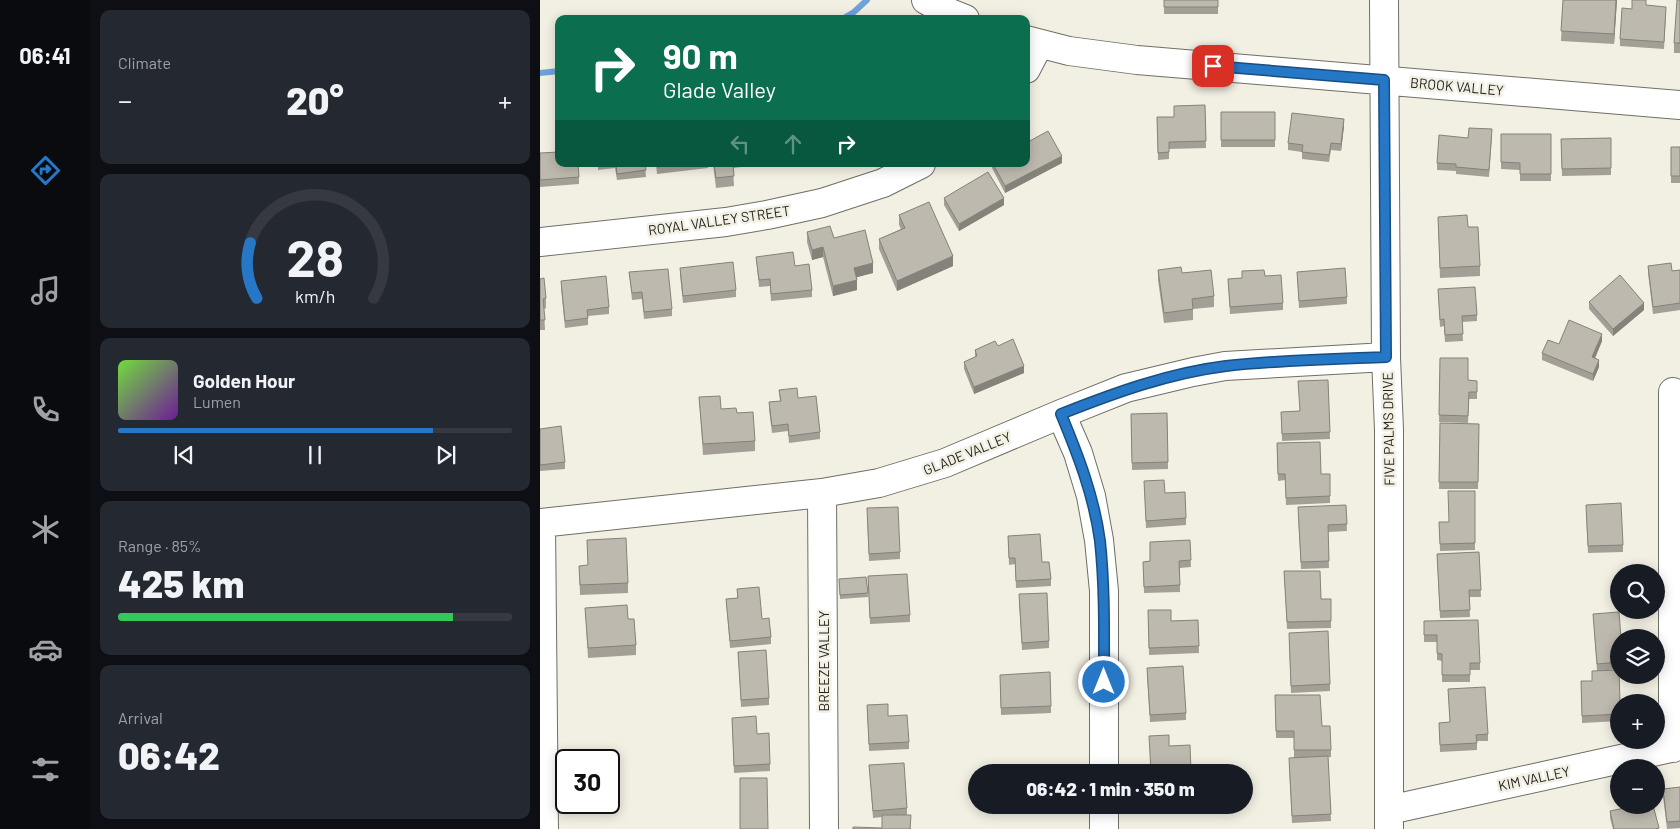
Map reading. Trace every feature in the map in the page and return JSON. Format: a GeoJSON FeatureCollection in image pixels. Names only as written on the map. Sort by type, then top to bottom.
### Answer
{"type":"FeatureCollection","features":[{"type":"Feature","properties":{"kind":"street"},"geometry":{"type":"LineString","coordinates":[[926,0],[955,15]]}},
{"type":"Feature","properties":{"kind":"street","name":"FIVE PALMS DRIVE"},"geometry":{"type":"LineString","coordinates":[[1384,0],[1386,357],[1389,430],[1389,819]]}},
{"type":"Feature","properties":{"kind":"street","name":"BROOK VALLEY"},"geometry":{"type":"LineString","coordinates":[[1033,42],[1069,51],[1136,60],[1680,105]]}},
{"type":"Feature","properties":{"kind":"street","name":"ROYAL VALLEY STREET"},"geometry":{"type":"LineString","coordinates":[[540,242],[726,222],[767,215],[822,203],[883,183],[915,167]]}},
{"type":"Feature","properties":{"kind":"street","name":"GLADE VALLEY"},"geometry":{"type":"LineString","coordinates":[[541,523],[822,493],[878,482],[936,466],[1126,388],[1225,366],[1386,357]]}},
{"type":"Feature","properties":{"kind":"street"},"geometry":{"type":"LineString","coordinates":[[1673,392],[1676,747]]}},
{"type":"Feature","properties":{"kind":"street"},"geometry":{"type":"LineString","coordinates":[[1061,414],[1083,468],[1100,540],[1104,591],[1104,764]]}},
{"type":"Feature","properties":{"kind":"street","name":"BREEZE VALLEY"},"geometry":{"type":"LineString","coordinates":[[822,493],[824,829]]}},
{"type":"Feature","properties":{"kind":"street"},"geometry":{"type":"LineString","coordinates":[[541,523],[544,829]]}},
{"type":"Feature","properties":{"kind":"street","name":"KIM VALLEY"},"geometry":{"type":"LineString","coordinates":[[1389,819],[1676,747]]}},
{"type":"Feature","properties":{"kind":"street"},"geometry":{"type":"LineString","coordinates":[[1104,814],[1104,829]]}},
{"type":"Feature","properties":{"kind":"building"},"geometry":{"type":"Polygon","coordinates":[[[1164,0],[1218,0],[1218,7],[1164,7],[1164,0]]]}},
{"type":"Feature","properties":{"kind":"building"},"geometry":{"type":"Polygon","coordinates":[[[1563,0],[1616,0],[1614,34],[1561,31],[1563,0]]]}},
{"type":"Feature","properties":{"kind":"building"},"geometry":{"type":"Polygon","coordinates":[[[1632,0],[1646,0],[1646,5],[1666,7],[1664,42],[1620,39],[1622,8],[1632,9],[1632,0]]]}},
{"type":"Feature","properties":{"kind":"building"},"geometry":{"type":"Polygon","coordinates":[[[1677,0],[1680,0],[1680,43],[1674,43],[1677,0]]]}},
{"type":"Feature","properties":{"kind":"building"},"geometry":{"type":"Polygon","coordinates":[[[1205,105],[1206,141],[1169,142],[1169,152],[1158,153],[1157,117],[1174,117],[1174,106],[1205,105]]]}},
{"type":"Feature","properties":{"kind":"building"},"geometry":{"type":"Polygon","coordinates":[[[1221,112],[1275,112],[1275,140],[1221,140],[1221,112]]]}},
{"type":"Feature","properties":{"kind":"building"},"geometry":{"type":"Polygon","coordinates":[[[1292,113],[1344,119],[1341,144],[1331,143],[1329,155],[1302,152],[1303,145],[1288,143],[1292,113]]]}},
{"type":"Feature","properties":{"kind":"building"},"geometry":{"type":"Polygon","coordinates":[[[1469,128],[1492,129],[1489,170],[1456,167],[1456,164],[1437,163],[1439,135],[1468,138],[1469,128]]]}},
{"type":"Feature","properties":{"kind":"building"},"geometry":{"type":"Polygon","coordinates":[[[1048,131],[1062,156],[1005,186],[995,167],[1030,167],[1030,141],[1048,131]]]}},
{"type":"Feature","properties":{"kind":"building"},"geometry":{"type":"Polygon","coordinates":[[[1501,134],[1551,134],[1551,174],[1520,174],[1520,163],[1501,162],[1501,134]]]}},
{"type":"Feature","properties":{"kind":"building"},"geometry":{"type":"Polygon","coordinates":[[[1611,138],[1611,168],[1562,169],[1561,139],[1611,138]]]}},
{"type":"Feature","properties":{"kind":"building"},"geometry":{"type":"Polygon","coordinates":[[[1671,147],[1680,147],[1680,176],[1671,176],[1671,147]]]}},
{"type":"Feature","properties":{"kind":"building"},"geometry":{"type":"Polygon","coordinates":[[[555,152],[555,167],[578,167],[579,177],[540,180],[540,153],[555,152]]]}},
{"type":"Feature","properties":{"kind":"building"},"geometry":{"type":"Polygon","coordinates":[[[616,167],[646,167],[646,170],[617,174],[616,167]]]}},
{"type":"Feature","properties":{"kind":"building"},"geometry":{"type":"Polygon","coordinates":[[[714,167],[733,167],[734,176],[716,178],[714,167]]]}},
{"type":"Feature","properties":{"kind":"building"},"geometry":{"type":"Polygon","coordinates":[[[988,172],[1004,198],[959,224],[944,198],[988,172]]]}},
{"type":"Feature","properties":{"kind":"building"},"geometry":{"type":"Polygon","coordinates":[[[929,202],[953,256],[897,281],[879,239],[905,228],[899,215],[929,202]]]}},
{"type":"Feature","properties":{"kind":"building"},"geometry":{"type":"Polygon","coordinates":[[[1467,215],[1468,227],[1478,227],[1480,266],[1440,268],[1438,217],[1467,215]]]}},
{"type":"Feature","properties":{"kind":"building"},"geometry":{"type":"Polygon","coordinates":[[[830,226],[834,238],[865,230],[873,263],[854,268],[857,280],[833,286],[823,247],[812,250],[807,232],[830,226]]]}},
{"type":"Feature","properties":{"kind":"building"},"geometry":{"type":"Polygon","coordinates":[[[793,252],[795,266],[809,264],[812,290],[771,294],[770,279],[759,280],[756,257],[793,252]]]}},
{"type":"Feature","properties":{"kind":"building"},"geometry":{"type":"Polygon","coordinates":[[[733,262],[736,290],[683,296],[680,268],[733,262]]]}},
{"type":"Feature","properties":{"kind":"building"},"geometry":{"type":"Polygon","coordinates":[[[1671,263],[1672,271],[1680,270],[1680,303],[1653,307],[1648,266],[1671,263]]]}},
{"type":"Feature","properties":{"kind":"building"},"geometry":{"type":"Polygon","coordinates":[[[1181,267],[1182,273],[1211,270],[1214,296],[1192,299],[1193,309],[1164,313],[1158,270],[1181,267]]]}},
{"type":"Feature","properties":{"kind":"building"},"geometry":{"type":"Polygon","coordinates":[[[1345,268],[1347,297],[1299,301],[1297,272],[1345,268]]]}},
{"type":"Feature","properties":{"kind":"building"},"geometry":{"type":"Polygon","coordinates":[[[668,269],[672,309],[644,312],[642,292],[632,293],[629,272],[668,269]]]}},
{"type":"Feature","properties":{"kind":"building"},"geometry":{"type":"Polygon","coordinates":[[[1264,270],[1265,276],[1281,275],[1283,303],[1230,307],[1228,279],[1242,278],[1242,271],[1264,270]]]}},
{"type":"Feature","properties":{"kind":"building"},"geometry":{"type":"Polygon","coordinates":[[[1620,275],[1644,303],[1613,329],[1589,302],[1620,275]]]}},
{"type":"Feature","properties":{"kind":"building"},"geometry":{"type":"Polygon","coordinates":[[[606,276],[609,307],[587,310],[588,318],[565,321],[561,281],[606,276]]]}},
{"type":"Feature","properties":{"kind":"building"},"geometry":{"type":"Polygon","coordinates":[[[544,278],[546,298],[543,299],[545,320],[540,320],[540,279],[544,278]]]}},
{"type":"Feature","properties":{"kind":"building"},"geometry":{"type":"Polygon","coordinates":[[[1475,287],[1477,315],[1462,316],[1463,334],[1445,335],[1444,319],[1440,320],[1438,289],[1475,287]]]}},
{"type":"Feature","properties":{"kind":"building"},"geometry":{"type":"Polygon","coordinates":[[[1569,320],[1602,334],[1592,357],[1599,360],[1593,374],[1542,353],[1548,340],[1559,344],[1569,320]]]}},
{"type":"Feature","properties":{"kind":"building"},"geometry":{"type":"Polygon","coordinates":[[[1013,339],[1024,366],[974,387],[964,362],[977,356],[975,350],[995,341],[998,346],[1013,339]]]}},
{"type":"Feature","properties":{"kind":"building"},"geometry":{"type":"Polygon","coordinates":[[[1440,358],[1468,358],[1468,380],[1477,381],[1477,392],[1469,392],[1468,416],[1439,415],[1440,358]]]}},
{"type":"Feature","properties":{"kind":"building"},"geometry":{"type":"Polygon","coordinates":[[[1328,380],[1330,432],[1282,434],[1281,412],[1300,411],[1298,381],[1328,380]]]}},
{"type":"Feature","properties":{"kind":"building"},"geometry":{"type":"Polygon","coordinates":[[[797,388],[798,398],[816,396],[820,432],[789,436],[788,424],[772,426],[769,402],[781,401],[779,390],[797,388]]]}},
{"type":"Feature","properties":{"kind":"building"},"geometry":{"type":"Polygon","coordinates":[[[720,396],[721,409],[736,408],[737,413],[753,412],[755,441],[703,444],[699,397],[720,396]]]}},
{"type":"Feature","properties":{"kind":"building"},"geometry":{"type":"Polygon","coordinates":[[[1167,413],[1168,462],[1132,463],[1131,414],[1167,413]]]}},
{"type":"Feature","properties":{"kind":"building"},"geometry":{"type":"Polygon","coordinates":[[[1440,423],[1479,424],[1478,482],[1439,482],[1440,423]]]}},
{"type":"Feature","properties":{"kind":"building"},"geometry":{"type":"Polygon","coordinates":[[[561,426],[565,462],[540,465],[540,429],[561,426]]]}},
{"type":"Feature","properties":{"kind":"building"},"geometry":{"type":"Polygon","coordinates":[[[1320,442],[1321,474],[1330,474],[1330,496],[1286,498],[1285,474],[1278,474],[1277,443],[1320,442]]]}},
{"type":"Feature","properties":{"kind":"building"},"geometry":{"type":"Polygon","coordinates":[[[1164,480],[1165,493],[1185,492],[1186,518],[1146,521],[1144,481],[1164,480]]]}},
{"type":"Feature","properties":{"kind":"building"},"geometry":{"type":"Polygon","coordinates":[[[1448,491],[1475,491],[1475,543],[1440,544],[1439,522],[1449,522],[1448,491]]]}},
{"type":"Feature","properties":{"kind":"building"},"geometry":{"type":"Polygon","coordinates":[[[1621,503],[1623,545],[1588,546],[1586,505],[1621,503]]]}},
{"type":"Feature","properties":{"kind":"building"},"geometry":{"type":"Polygon","coordinates":[[[1346,505],[1347,524],[1328,525],[1329,561],[1301,562],[1298,507],[1346,505]]]}},
{"type":"Feature","properties":{"kind":"building"},"geometry":{"type":"Polygon","coordinates":[[[898,507],[900,552],[869,554],[867,508],[898,507]]]}},
{"type":"Feature","properties":{"kind":"building"},"geometry":{"type":"Polygon","coordinates":[[[1040,534],[1042,562],[1049,562],[1051,579],[1016,581],[1015,558],[1009,558],[1008,536],[1040,534]]]}},
{"type":"Feature","properties":{"kind":"building"},"geometry":{"type":"Polygon","coordinates":[[[626,538],[628,583],[580,585],[579,566],[588,565],[587,540],[626,538]]]}},
{"type":"Feature","properties":{"kind":"building"},"geometry":{"type":"Polygon","coordinates":[[[1190,540],[1191,560],[1179,561],[1180,585],[1144,587],[1143,562],[1150,561],[1150,542],[1190,540]]]}},
{"type":"Feature","properties":{"kind":"building"},"geometry":{"type":"Polygon","coordinates":[[[1479,552],[1481,590],[1469,590],[1470,610],[1440,611],[1437,554],[1479,552]]]}},
{"type":"Feature","properties":{"kind":"building"},"geometry":{"type":"Polygon","coordinates":[[[1284,571],[1320,571],[1321,599],[1331,599],[1331,621],[1287,622],[1284,571]]]}},
{"type":"Feature","properties":{"kind":"building"},"geometry":{"type":"Polygon","coordinates":[[[907,574],[910,615],[870,618],[868,576],[907,574]]]}},
{"type":"Feature","properties":{"kind":"building"},"geometry":{"type":"Polygon","coordinates":[[[866,577],[868,593],[840,595],[839,579],[866,577]]]}},
{"type":"Feature","properties":{"kind":"building"},"geometry":{"type":"Polygon","coordinates":[[[759,587],[762,619],[769,618],[771,637],[730,641],[726,599],[738,598],[737,589],[759,587]]]}},
{"type":"Feature","properties":{"kind":"building"},"geometry":{"type":"Polygon","coordinates":[[[1047,593],[1049,641],[1022,643],[1019,594],[1047,593]]]}},
{"type":"Feature","properties":{"kind":"building"},"geometry":{"type":"Polygon","coordinates":[[[627,605],[628,619],[634,619],[636,645],[588,648],[585,608],[627,605]]]}},
{"type":"Feature","properties":{"kind":"building"},"geometry":{"type":"Polygon","coordinates":[[[1148,610],[1171,610],[1171,621],[1198,620],[1199,646],[1149,648],[1148,610]]]}},
{"type":"Feature","properties":{"kind":"building"},"geometry":{"type":"Polygon","coordinates":[[[1610,613],[1610,619],[1620,619],[1620,629],[1610,629],[1610,663],[1597,664],[1593,614],[1610,613]]]}},
{"type":"Feature","properties":{"kind":"building"},"geometry":{"type":"Polygon","coordinates":[[[1478,620],[1480,663],[1470,663],[1470,675],[1442,675],[1442,654],[1437,653],[1437,635],[1424,635],[1424,621],[1478,620]]]}},
{"type":"Feature","properties":{"kind":"building"},"geometry":{"type":"Polygon","coordinates":[[[1328,631],[1330,684],[1291,686],[1289,633],[1328,631]]]}},
{"type":"Feature","properties":{"kind":"building"},"geometry":{"type":"Polygon","coordinates":[[[766,650],[769,698],[741,700],[738,652],[766,650]]]}},
{"type":"Feature","properties":{"kind":"building"},"geometry":{"type":"Polygon","coordinates":[[[1183,666],[1186,713],[1150,715],[1147,668],[1183,666]]]}},
{"type":"Feature","properties":{"kind":"building"},"geometry":{"type":"Polygon","coordinates":[[[1610,670],[1610,684],[1619,684],[1620,694],[1610,694],[1610,714],[1582,716],[1581,681],[1592,681],[1592,671],[1610,670]]]}},
{"type":"Feature","properties":{"kind":"building"},"geometry":{"type":"Polygon","coordinates":[[[1050,672],[1051,706],[1001,708],[1000,675],[1050,672]]]}},
{"type":"Feature","properties":{"kind":"building"},"geometry":{"type":"Polygon","coordinates":[[[1485,687],[1488,734],[1476,735],[1477,743],[1440,745],[1439,723],[1450,722],[1448,689],[1485,687]]]}},
{"type":"Feature","properties":{"kind":"building"},"geometry":{"type":"Polygon","coordinates":[[[1275,695],[1320,695],[1322,726],[1330,726],[1331,750],[1294,750],[1294,731],[1276,731],[1275,695]]]}},
{"type":"Feature","properties":{"kind":"building"},"geometry":{"type":"Polygon","coordinates":[[[888,704],[888,716],[907,715],[909,742],[869,744],[867,705],[888,704]]]}},
{"type":"Feature","properties":{"kind":"building"},"geometry":{"type":"Polygon","coordinates":[[[756,716],[757,734],[769,733],[770,764],[734,766],[732,718],[756,716]]]}},
{"type":"Feature","properties":{"kind":"building"},"geometry":{"type":"Polygon","coordinates":[[[1169,735],[1169,746],[1190,745],[1191,764],[1151,764],[1149,736],[1169,735]]]}},
{"type":"Feature","properties":{"kind":"building"},"geometry":{"type":"Polygon","coordinates":[[[1328,756],[1331,814],[1292,816],[1289,758],[1328,756]]]}},
{"type":"Feature","properties":{"kind":"building"},"geometry":{"type":"Polygon","coordinates":[[[904,763],[907,808],[873,811],[869,765],[904,763]]]}},
{"type":"Feature","properties":{"kind":"building"},"geometry":{"type":"Polygon","coordinates":[[[740,778],[767,778],[768,829],[740,829],[740,778]]]}},
{"type":"Feature","properties":{"kind":"building"},"geometry":{"type":"Polygon","coordinates":[[[1680,787],[1680,821],[1667,822],[1665,789],[1680,787]]]}},
{"type":"Feature","properties":{"kind":"building"},"geometry":{"type":"Polygon","coordinates":[[[1611,814],[1655,814],[1659,828],[1655,829],[1614,829],[1611,814]]]}},
{"type":"Feature","properties":{"kind":"building"},"geometry":{"type":"Polygon","coordinates":[[[882,815],[911,815],[910,829],[853,829],[853,827],[882,828],[882,815]]]}},
{"type":"Feature","properties":{"kind":"waterway"},"geometry":{"type":"LineString","coordinates":[[849,15],[867,0]]}},
{"type":"Feature","properties":{"kind":"waterway"},"geometry":{"type":"LineString","coordinates":[[540,73],[555,71]]}},
{"type":"Feature","properties":{"kind":"route"},"geometry":{"type":"LineString","coordinates":[[1104,682],[1104,591],[1100,540],[1091,496],[1078,453],[1061,414],[1126,388],[1225,366],[1386,357],[1384,80],[1213,66]]}}]}
